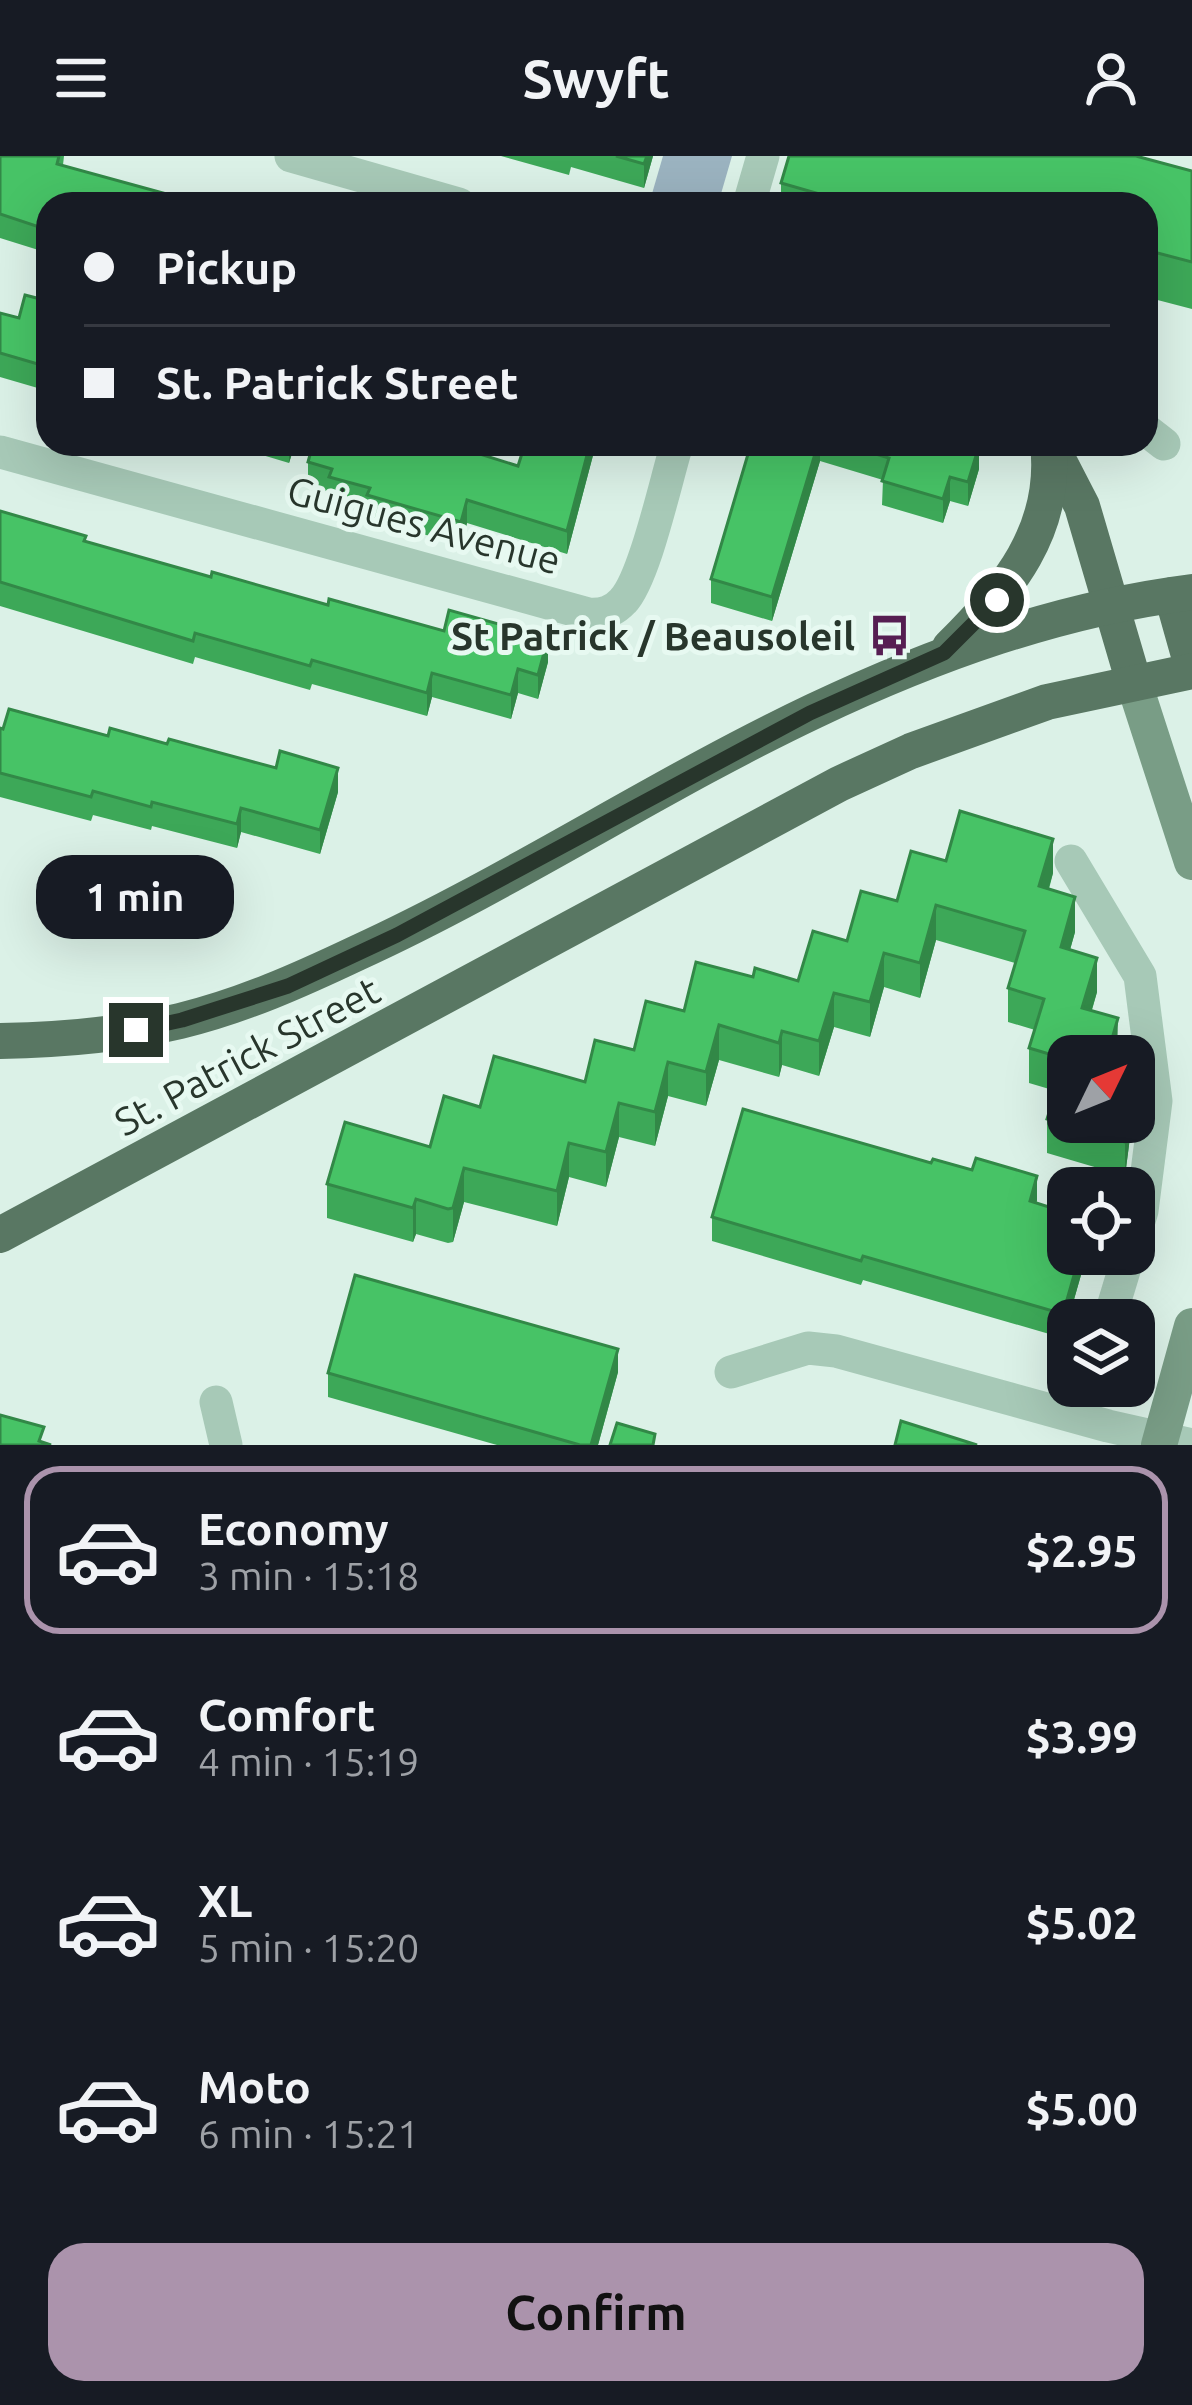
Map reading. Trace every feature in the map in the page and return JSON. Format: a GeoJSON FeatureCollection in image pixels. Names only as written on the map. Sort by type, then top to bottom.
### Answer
{"type":"FeatureCollection","features":[{"type":"Feature","properties":{"kind":"main road"},"geometry":{"type":"LineString","coordinates":[[944,653],[997,600],[1030,549],[1052,473],[1050,456]]}},
{"type":"Feature","properties":{"kind":"main road"},"geometry":{"type":"LineString","coordinates":[[1057,456],[1082,506],[1134,683]]}},
{"type":"Feature","properties":{"kind":"main road"},"geometry":{"type":"LineString","coordinates":[[1182,594],[1192,668]]}},
{"type":"Feature","properties":{"kind":"main road","name":"St. Patrick Street"},"geometry":{"type":"LineString","coordinates":[[0,1041],[136,1030],[288,986],[458,903],[810,713],[944,653],[1112,604],[1182,594]]}},
{"type":"Feature","properties":{"kind":"main road","name":"St. Patrick Street"},"geometry":{"type":"LineString","coordinates":[[0,1235],[839,784],[979,724],[1047,702],[1192,668]]}},
{"type":"Feature","properties":{"kind":"street"},"geometry":{"type":"LineString","coordinates":[[292,156],[417,192]]}},
{"type":"Feature","properties":{"kind":"street"},"geometry":{"type":"LineString","coordinates":[[753,192],[764,156]]}},
{"type":"Feature","properties":{"kind":"street","name":"Guigues Avenue"},"geometry":{"type":"LineString","coordinates":[[0,452],[602,615],[616,608],[633,586],[673,456]]}},
{"type":"Feature","properties":{"kind":"street"},"geometry":{"type":"LineString","coordinates":[[1134,683],[1192,862]]}},
{"type":"Feature","properties":{"kind":"street"},"geometry":{"type":"LineString","coordinates":[[1071,861],[1140,976],[1156,1101],[1148,1167]]}},
{"type":"Feature","properties":{"kind":"street"},"geometry":{"type":"LineString","coordinates":[[1097,1407],[1170,1443],[1192,1326]]}},
{"type":"Feature","properties":{"kind":"street"},"geometry":{"type":"LineString","coordinates":[[731,1372],[808,1348],[1047,1393]]}},
{"type":"Feature","properties":{"kind":"street"},"geometry":{"type":"LineString","coordinates":[[216,1402],[226,1445]]}},
{"type":"Feature","properties":{"kind":"shaded area"},"geometry":{"type":"Polygon","coordinates":[[[663,156],[732,156],[722,192],[652,192],[663,156]]]}},
{"type":"Feature","properties":{"kind":"building"},"geometry":{"type":"Polygon","coordinates":[[[0,156],[59,156],[57,164],[159,192],[36,192],[36,226],[0,214],[0,156]]]}},
{"type":"Feature","properties":{"kind":"building"},"geometry":{"type":"Polygon","coordinates":[[[616,156],[647,156],[644,164],[616,156]]]}},
{"type":"Feature","properties":{"kind":"building"},"geometry":{"type":"Polygon","coordinates":[[[789,156],[1136,156],[1192,171],[1192,262],[1158,253],[1158,192],[812,192],[781,183],[789,156]]]}},
{"type":"Feature","properties":{"kind":"building"},"geometry":{"type":"Polygon","coordinates":[[[25,295],[36,298],[36,364],[0,353],[0,313],[19,318],[25,295]]]}},
{"type":"Feature","properties":{"kind":"building"},"geometry":{"type":"Polygon","coordinates":[[[310,456],[486,456],[518,466],[521,456],[587,456],[567,531],[467,500],[461,522],[367,495],[370,488],[329,477],[332,469],[308,462],[310,456]]]}},
{"type":"Feature","properties":{"kind":"building"},"geometry":{"type":"Polygon","coordinates":[[[747,456],[814,456],[772,597],[711,579],[747,456]]]}},
{"type":"Feature","properties":{"kind":"building"},"geometry":{"type":"Polygon","coordinates":[[[882,456],[976,456],[968,482],[950,477],[943,499],[882,481],[889,458],[882,456]]]}},
{"type":"Feature","properties":{"kind":"building"},"geometry":{"type":"Polygon","coordinates":[[[0,511],[86,536],[84,541],[328,605],[329,599],[444,631],[449,610],[548,638],[538,675],[518,669],[511,695],[432,673],[427,693],[195,633],[193,641],[0,582],[0,511]]]}},
{"type":"Feature","properties":{"kind":"building"},"geometry":{"type":"Polygon","coordinates":[[[9,709],[108,736],[110,728],[167,744],[169,739],[276,768],[280,751],[338,768],[320,830],[241,808],[237,824],[93,791],[91,797],[0,773],[0,728],[9,709]]]}},
{"type":"Feature","properties":{"kind":"building"},"geometry":{"type":"Polygon","coordinates":[[[960,811],[1053,839],[1039,886],[1075,897],[1061,947],[1097,958],[1082,1008],[1118,1018],[1113,1035],[1047,1035],[1047,1053],[1029,1048],[1044,999],[1008,988],[1025,931],[936,905],[920,963],[884,953],[870,1002],[834,993],[819,1041],[782,1031],[779,1043],[719,1025],[706,1072],[668,1062],[655,1112],[619,1103],[606,1152],[569,1143],[557,1191],[464,1168],[453,1208],[416,1199],[413,1208],[327,1184],[345,1122],[430,1147],[444,1096],[480,1107],[494,1056],[585,1082],[595,1040],[634,1050],[646,1001],[684,1011],[696,962],[753,977],[755,968],[798,981],[813,931],[847,941],[861,891],[897,901],[911,851],[946,861],[960,811]]]}},
{"type":"Feature","properties":{"kind":"building"},"geometry":{"type":"Polygon","coordinates":[[[743,1109],[931,1163],[933,1159],[972,1170],[976,1158],[1037,1176],[1030,1201],[1047,1206],[1047,1275],[1074,1275],[1067,1299],[1047,1299],[1047,1309],[712,1217],[743,1109]]]}},
{"type":"Feature","properties":{"kind":"building"},"geometry":{"type":"Polygon","coordinates":[[[355,1275],[618,1349],[591,1445],[328,1373],[355,1275]]]}},
{"type":"Feature","properties":{"kind":"building"},"geometry":{"type":"Polygon","coordinates":[[[0,1415],[44,1427],[39,1441],[51,1445],[0,1445],[0,1415]]]}},
{"type":"Feature","properties":{"kind":"building"},"geometry":{"type":"Polygon","coordinates":[[[901,1421],[977,1445],[895,1445],[901,1421]]]}},
{"type":"Feature","properties":{"kind":"building"},"geometry":{"type":"Polygon","coordinates":[[[617,1423],[655,1434],[653,1445],[610,1445],[617,1423]]]}},
{"type":"Feature","properties":{"kind":"place","name":"St Patrick / Beausoleil"},"geometry":{"type":"Point","coordinates":[889,636]}},
{"type":"Feature","properties":{"kind":"route"},"geometry":{"type":"LineString","coordinates":[[136,1030],[288,986],[397,935],[810,713],[944,653],[997,600]]}}]}
